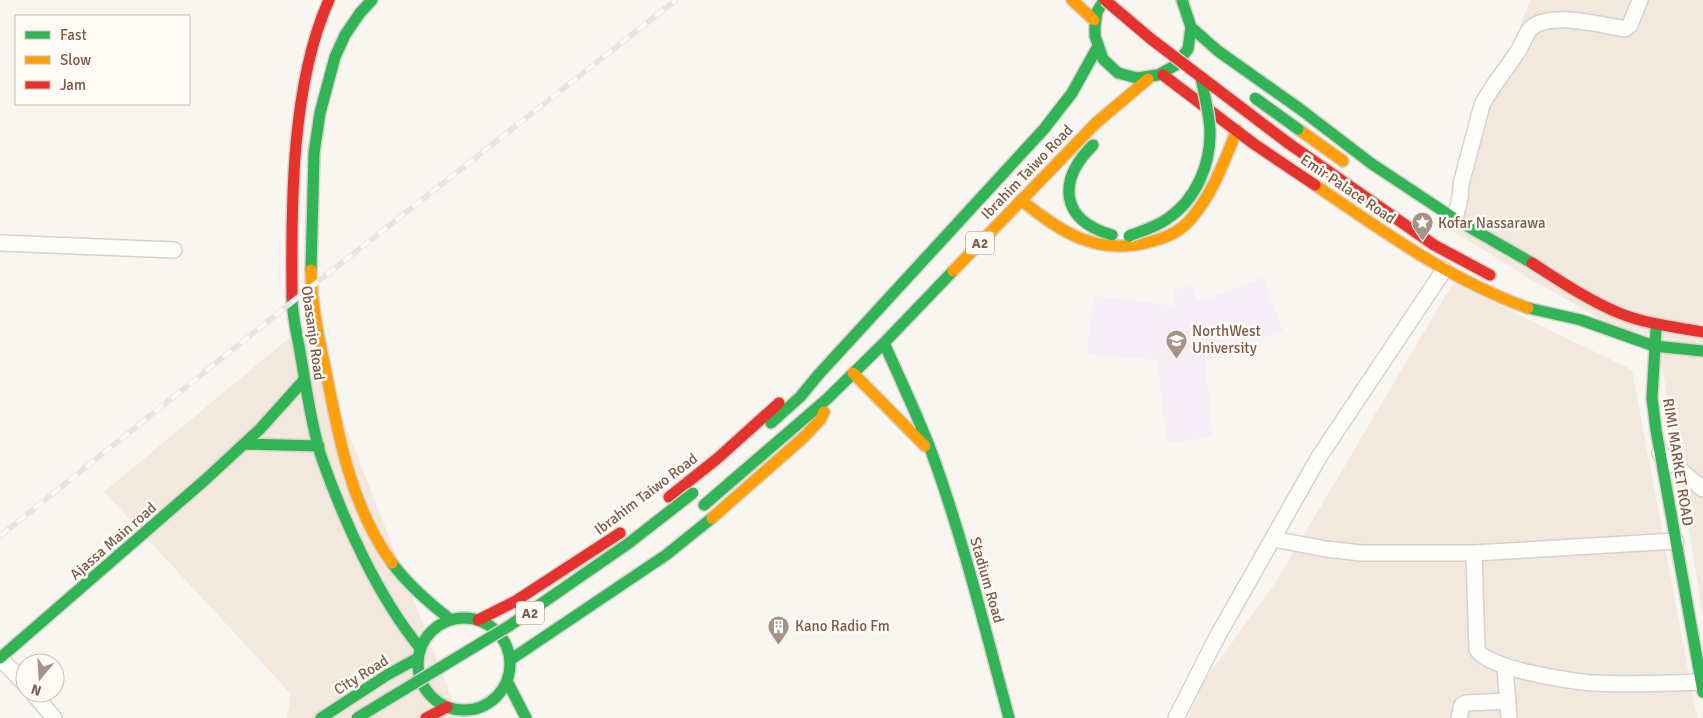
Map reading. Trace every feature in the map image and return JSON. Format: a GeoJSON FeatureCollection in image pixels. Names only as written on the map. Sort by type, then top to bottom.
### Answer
{"type":"FeatureCollection","features":[{"type":"Feature","properties":{"kind":"main road","name":"Obasanjo Road"},"geometry":{"type":"LineString","coordinates":[[330,0],[319,22],[307,72],[298,124],[293,198],[292,302],[304,380],[318,446],[341,508],[375,578],[419,653]]}},
{"type":"Feature","properties":{"kind":"main road","name":"Obasanjo Road"},"geometry":{"type":"LineString","coordinates":[[372,0],[344,35],[335,57],[320,112],[314,153],[311,287],[340,444],[364,513],[382,549],[403,578],[421,596],[451,620]]}},
{"type":"Feature","properties":{"kind":"main road"},"geometry":{"type":"LineString","coordinates":[[1072,0],[1094,20]]}},
{"type":"Feature","properties":{"kind":"main road"},"geometry":{"type":"LineString","coordinates":[[1096,48],[1094,20],[1104,0],[1151,39],[1288,143],[1434,245],[1504,282]]}},
{"type":"Feature","properties":{"kind":"main road","name":"A2"},"geometry":{"type":"LineString","coordinates":[[1096,48],[1105,62],[1117,72],[1132,78],[1148,79],[1162,75],[1179,64],[1189,47],[1192,28],[1188,11],[1182,0]]}},
{"type":"Feature","properties":{"kind":"main road"},"geometry":{"type":"LineString","coordinates":[[1188,11],[1197,0]]}},
{"type":"Feature","properties":{"kind":"main road"},"geometry":{"type":"LineString","coordinates":[[1192,28],[1218,51],[1300,109],[1372,164],[1454,219],[1526,259],[1581,295]]}},
{"type":"Feature","properties":{"kind":"main road"},"geometry":{"type":"LineString","coordinates":[[1179,40],[1200,58]]}},
{"type":"Feature","properties":{"kind":"main road","name":"Ibrahim Taiwo Road"},"geometry":{"type":"LineString","coordinates":[[357,718],[547,601],[629,543],[701,487],[800,397],[1044,129],[1072,94],[1096,48]]}},
{"type":"Feature","properties":{"kind":"main road","name":"Emir Palace Road"},"geometry":{"type":"LineString","coordinates":[[1162,75],[1254,144],[1396,240],[1444,270],[1498,296],[1536,311],[1581,320],[1654,346],[1703,351]]}},
{"type":"Feature","properties":{"kind":"main road"},"geometry":{"type":"LineString","coordinates":[[1103,135],[1075,166],[1069,186],[1070,202],[1075,214],[1086,225],[1100,233],[1117,236],[1129,236],[1157,226],[1170,218],[1182,206],[1201,179],[1208,159],[1210,129],[1201,77]]}},
{"type":"Feature","properties":{"kind":"main road","name":"Ibrahim Taiwo Road"},"geometry":{"type":"LineString","coordinates":[[701,508],[828,399],[1090,128],[1148,79]]}},
{"type":"Feature","properties":{"kind":"main road"},"geometry":{"type":"LineString","coordinates":[[1245,91],[1354,168]]}},
{"type":"Feature","properties":{"kind":"main road"},"geometry":{"type":"LineString","coordinates":[[1113,123],[1128,95]]}},
{"type":"Feature","properties":{"kind":"main road"},"geometry":{"type":"LineString","coordinates":[[1021,200],[1051,225],[1082,242],[1099,246],[1123,247],[1148,243],[1169,235],[1187,224],[1200,207],[1216,178],[1237,130]]}},
{"type":"Feature","properties":{"kind":"main road"},"geometry":{"type":"LineString","coordinates":[[291,266],[312,266]]}},
{"type":"Feature","properties":{"kind":"main road"},"geometry":{"type":"LineString","coordinates":[[1513,266],[1621,314],[1656,324],[1703,332]]}},
{"type":"Feature","properties":{"kind":"main road"},"geometry":{"type":"LineString","coordinates":[[1538,299],[1581,320]]}},
{"type":"Feature","properties":{"kind":"main road","name":"RIMI MARKET ROAD"},"geometry":{"type":"LineString","coordinates":[[1656,324],[1652,398],[1702,687]]}},
{"type":"Feature","properties":{"kind":"main road","name":"Stadium Road"},"geometry":{"type":"LineString","coordinates":[[884,343],[931,451],[968,565],[1009,718]]}},
{"type":"Feature","properties":{"kind":"main road","name":"Stadium Road"},"geometry":{"type":"LineString","coordinates":[[853,373],[931,451]]}},
{"type":"Feature","properties":{"kind":"main road","name":"Ibrahim Taiwo Road"},"geometry":{"type":"LineString","coordinates":[[642,518],[718,458],[784,398],[819,374]]}},
{"type":"Feature","properties":{"kind":"main road","name":"Ajassa Main road"},"geometry":{"type":"LineString","coordinates":[[0,658],[198,487],[260,430],[304,380]]}},
{"type":"Feature","properties":{"kind":"main road","name":"Ibrahim Taiwo Road"},"geometry":{"type":"LineString","coordinates":[[510,660],[666,555],[731,503],[810,432],[820,420],[828,399]]}},
{"type":"Feature","properties":{"kind":"main road"},"geometry":{"type":"LineString","coordinates":[[244,444],[318,446]]}},
{"type":"Feature","properties":{"kind":"main road","name":"Ibrahim Taiwo Road"},"geometry":{"type":"LineString","coordinates":[[478,620],[514,602],[628,528]]}},
{"type":"Feature","properties":{"kind":"main road"},"geometry":{"type":"LineString","coordinates":[[426,718],[452,708],[468,710],[481,707],[500,692],[506,681],[510,660],[507,647],[500,635],[490,626],[478,620],[464,618],[451,620],[438,626],[428,635],[419,653],[418,673],[424,687],[434,699],[452,708],[474,718]]}},
{"type":"Feature","properties":{"kind":"main road","name":"A2"},"geometry":{"type":"LineString","coordinates":[[494,654],[517,639]]}},
{"type":"Feature","properties":{"kind":"main road","name":"City Road"},"geometry":{"type":"LineString","coordinates":[[321,718],[419,653]]}},
{"type":"Feature","properties":{"kind":"main road"},"geometry":{"type":"LineString","coordinates":[[506,681],[526,718]]}},
{"type":"Feature","properties":{"kind":"main road"},"geometry":{"type":"LineString","coordinates":[[421,697],[438,687]]}},
{"type":"Feature","properties":{"kind":"street"},"geometry":{"type":"LineString","coordinates":[[1454,219],[1460,198],[1461,184],[1482,105],[1521,46],[1529,30],[1536,25],[1570,19],[1625,28],[1630,25],[1640,0]]}},
{"type":"Feature","properties":{"kind":"street"},"geometry":{"type":"LineString","coordinates":[[0,243],[174,250]]}},
{"type":"Feature","properties":{"kind":"street"},"geometry":{"type":"LineString","coordinates":[[1176,718],[1217,637],[1320,458],[1444,270]]}},
{"type":"Feature","properties":{"kind":"street"},"geometry":{"type":"LineString","coordinates":[[1660,452],[1703,489]]}},
{"type":"Feature","properties":{"kind":"street"},"geometry":{"type":"LineString","coordinates":[[1273,539],[1326,549],[1361,553],[1474,553],[1676,541]]}},
{"type":"Feature","properties":{"kind":"street"},"geometry":{"type":"LineString","coordinates":[[1474,553],[1477,649],[1483,658],[1505,667],[1591,683],[1702,687]]}},
{"type":"Feature","properties":{"kind":"street"},"geometry":{"type":"LineString","coordinates":[[0,658],[15,674]]}},
{"type":"Feature","properties":{"kind":"street"},"geometry":{"type":"LineString","coordinates":[[1505,667],[1509,718]]}},
{"type":"Feature","properties":{"kind":"street"},"geometry":{"type":"LineString","coordinates":[[1460,718],[1462,705],[1466,703],[1508,701]]}},
{"type":"Feature","properties":{"kind":"street"},"geometry":{"type":"LineString","coordinates":[[41,703],[54,718]]}},
{"type":"Feature","properties":{"kind":"shaded area"},"geometry":{"type":"Polygon","coordinates":[[[1530,0],[1703,0],[1703,617],[1660,353],[1522,274],[1445,226],[1530,0]]]}},
{"type":"Feature","properties":{"kind":"shaded area","name":"NorthWest University"},"geometry":{"type":"Polygon","coordinates":[[[1263,278],[1283,331],[1205,358],[1213,437],[1167,443],[1157,360],[1087,354],[1094,296],[1174,306],[1174,290],[1193,286],[1198,302],[1263,278]]]}},
{"type":"Feature","properties":{"kind":"shaded area"},"geometry":{"type":"Polygon","coordinates":[[[1453,283],[1632,370],[1697,718],[1188,718],[1205,680],[1277,580],[1453,283]]]}},
{"type":"Feature","properties":{"kind":"shaded area"},"geometry":{"type":"Polygon","coordinates":[[[306,324],[451,696],[454,718],[287,718],[291,694],[104,492],[306,324]]]}},
{"type":"Feature","properties":{"kind":"railway"},"geometry":{"type":"LineString","coordinates":[[0,536],[292,302],[676,0]]}},
{"type":"Feature","properties":{"kind":"traffic: fast"},"geometry":{"type":"LineString","coordinates":[[311,270],[314,153],[320,113],[335,57],[345,35],[360,13],[372,0]]}},
{"type":"Feature","properties":{"kind":"traffic: fast"},"geometry":{"type":"LineString","coordinates":[[1104,0],[1097,12],[1095,26],[1095,36],[1103,59],[1118,73],[1137,78],[1158,75],[1176,65],[1188,49],[1191,27],[1182,0]]}},
{"type":"Feature","properties":{"kind":"traffic: fast"},"geometry":{"type":"LineString","coordinates":[[1192,28],[1218,51],[1300,109],[1372,164],[1455,219],[1532,263]]}},
{"type":"Feature","properties":{"kind":"traffic: fast"},"geometry":{"type":"LineString","coordinates":[[771,423],[800,397],[1044,129],[1072,93],[1097,48]]}},
{"type":"Feature","properties":{"kind":"traffic: fast"},"geometry":{"type":"LineString","coordinates":[[1129,236],[1149,229],[1167,219],[1186,202],[1200,180],[1210,143],[1208,110],[1201,77]]}},
{"type":"Feature","properties":{"kind":"traffic: fast"},"geometry":{"type":"LineString","coordinates":[[1255,98],[1298,129]]}},
{"type":"Feature","properties":{"kind":"traffic: fast"},"geometry":{"type":"LineString","coordinates":[[1093,145],[1073,172],[1069,185],[1070,198],[1074,209],[1082,220],[1112,235]]}},
{"type":"Feature","properties":{"kind":"traffic: fast"},"geometry":{"type":"LineString","coordinates":[[704,505],[827,399],[953,271]]}},
{"type":"Feature","properties":{"kind":"traffic: fast"},"geometry":{"type":"LineString","coordinates":[[292,297],[294,320],[310,408],[322,459],[363,558],[390,606],[420,648]]}},
{"type":"Feature","properties":{"kind":"traffic: fast"},"geometry":{"type":"LineString","coordinates":[[1528,308],[1581,320],[1654,346],[1703,351]]}},
{"type":"Feature","properties":{"kind":"traffic: fast"},"geometry":{"type":"LineString","coordinates":[[1656,329],[1652,398],[1656,430],[1703,692]]}},
{"type":"Feature","properties":{"kind":"traffic: fast"},"geometry":{"type":"LineString","coordinates":[[884,343],[920,424],[943,484],[973,584],[1009,718]]}},
{"type":"Feature","properties":{"kind":"traffic: fast"},"geometry":{"type":"LineString","coordinates":[[0,658],[205,480],[260,429],[304,380]]}},
{"type":"Feature","properties":{"kind":"traffic: fast"},"geometry":{"type":"LineString","coordinates":[[244,444],[319,446]]}},
{"type":"Feature","properties":{"kind":"traffic: fast"},"geometry":{"type":"LineString","coordinates":[[357,718],[509,626],[629,543],[693,493]]}},
{"type":"Feature","properties":{"kind":"traffic: fast"},"geometry":{"type":"LineString","coordinates":[[510,660],[666,555],[712,518]]}},
{"type":"Feature","properties":{"kind":"traffic: fast"},"geometry":{"type":"LineString","coordinates":[[392,563],[420,594],[451,620]]}},
{"type":"Feature","properties":{"kind":"traffic: fast"},"geometry":{"type":"LineString","coordinates":[[464,618],[481,622],[496,632],[506,647],[510,664],[506,681],[496,696],[481,706],[464,710],[447,706],[432,696],[422,681],[418,664],[422,647],[432,632],[447,622],[464,618]]}},
{"type":"Feature","properties":{"kind":"traffic: fast"},"geometry":{"type":"LineString","coordinates":[[321,718],[387,675],[418,658]]}},
{"type":"Feature","properties":{"kind":"traffic: fast"},"geometry":{"type":"LineString","coordinates":[[507,681],[526,718]]}},
{"type":"Feature","properties":{"kind":"traffic: slow"},"geometry":{"type":"LineString","coordinates":[[1072,0],[1094,20]]}},
{"type":"Feature","properties":{"kind":"traffic: slow"},"geometry":{"type":"LineString","coordinates":[[953,271],[1096,123],[1148,79]]}},
{"type":"Feature","properties":{"kind":"traffic: slow"},"geometry":{"type":"LineString","coordinates":[[1298,129],[1343,161]]}},
{"type":"Feature","properties":{"kind":"traffic: slow"},"geometry":{"type":"LineString","coordinates":[[1021,200],[1066,232],[1098,244],[1115,246],[1133,245],[1159,239],[1181,228],[1201,206],[1218,174],[1237,130]]}},
{"type":"Feature","properties":{"kind":"traffic: slow"},"geometry":{"type":"LineString","coordinates":[[1315,185],[1418,254],[1472,284],[1528,308]]}},
{"type":"Feature","properties":{"kind":"traffic: slow"},"geometry":{"type":"LineString","coordinates":[[311,270],[317,331],[348,470],[366,518],[392,563]]}},
{"type":"Feature","properties":{"kind":"traffic: slow"},"geometry":{"type":"LineString","coordinates":[[853,373],[925,446]]}},
{"type":"Feature","properties":{"kind":"traffic: slow"},"geometry":{"type":"LineString","coordinates":[[712,518],[804,437],[820,420],[824,412]]}},
{"type":"Feature","properties":{"kind":"traffic: jam"},"geometry":{"type":"LineString","coordinates":[[292,297],[293,185],[300,107],[316,33],[329,0]]}},
{"type":"Feature","properties":{"kind":"traffic: jam"},"geometry":{"type":"LineString","coordinates":[[1105,0],[1151,39],[1288,143]]}},
{"type":"Feature","properties":{"kind":"traffic: jam"},"geometry":{"type":"LineString","coordinates":[[1163,75],[1254,144],[1315,185]]}},
{"type":"Feature","properties":{"kind":"traffic: jam"},"geometry":{"type":"LineString","coordinates":[[1288,143],[1434,245],[1490,275]]}},
{"type":"Feature","properties":{"kind":"traffic: jam"},"geometry":{"type":"LineString","coordinates":[[1532,263],[1585,296],[1619,313],[1650,323],[1703,332]]}},
{"type":"Feature","properties":{"kind":"traffic: jam"},"geometry":{"type":"LineString","coordinates":[[669,497],[718,458],[779,403]]}},
{"type":"Feature","properties":{"kind":"traffic: jam"},"geometry":{"type":"LineString","coordinates":[[478,620],[514,602],[620,533]]}},
{"type":"Feature","properties":{"kind":"traffic: jam"},"geometry":{"type":"LineString","coordinates":[[426,718],[447,707]]}},
{"type":"Feature","properties":{"kind":"place","name":"Kofar Nassarawa"},"geometry":{"type":"Point","coordinates":[1422,242]}},
{"type":"Feature","properties":{"kind":"place","name":"NorthWest University"},"geometry":{"type":"Point","coordinates":[1176,359]}},
{"type":"Feature","properties":{"kind":"place","name":"Kano Radio Fm"},"geometry":{"type":"Point","coordinates":[779,645]}}]}
